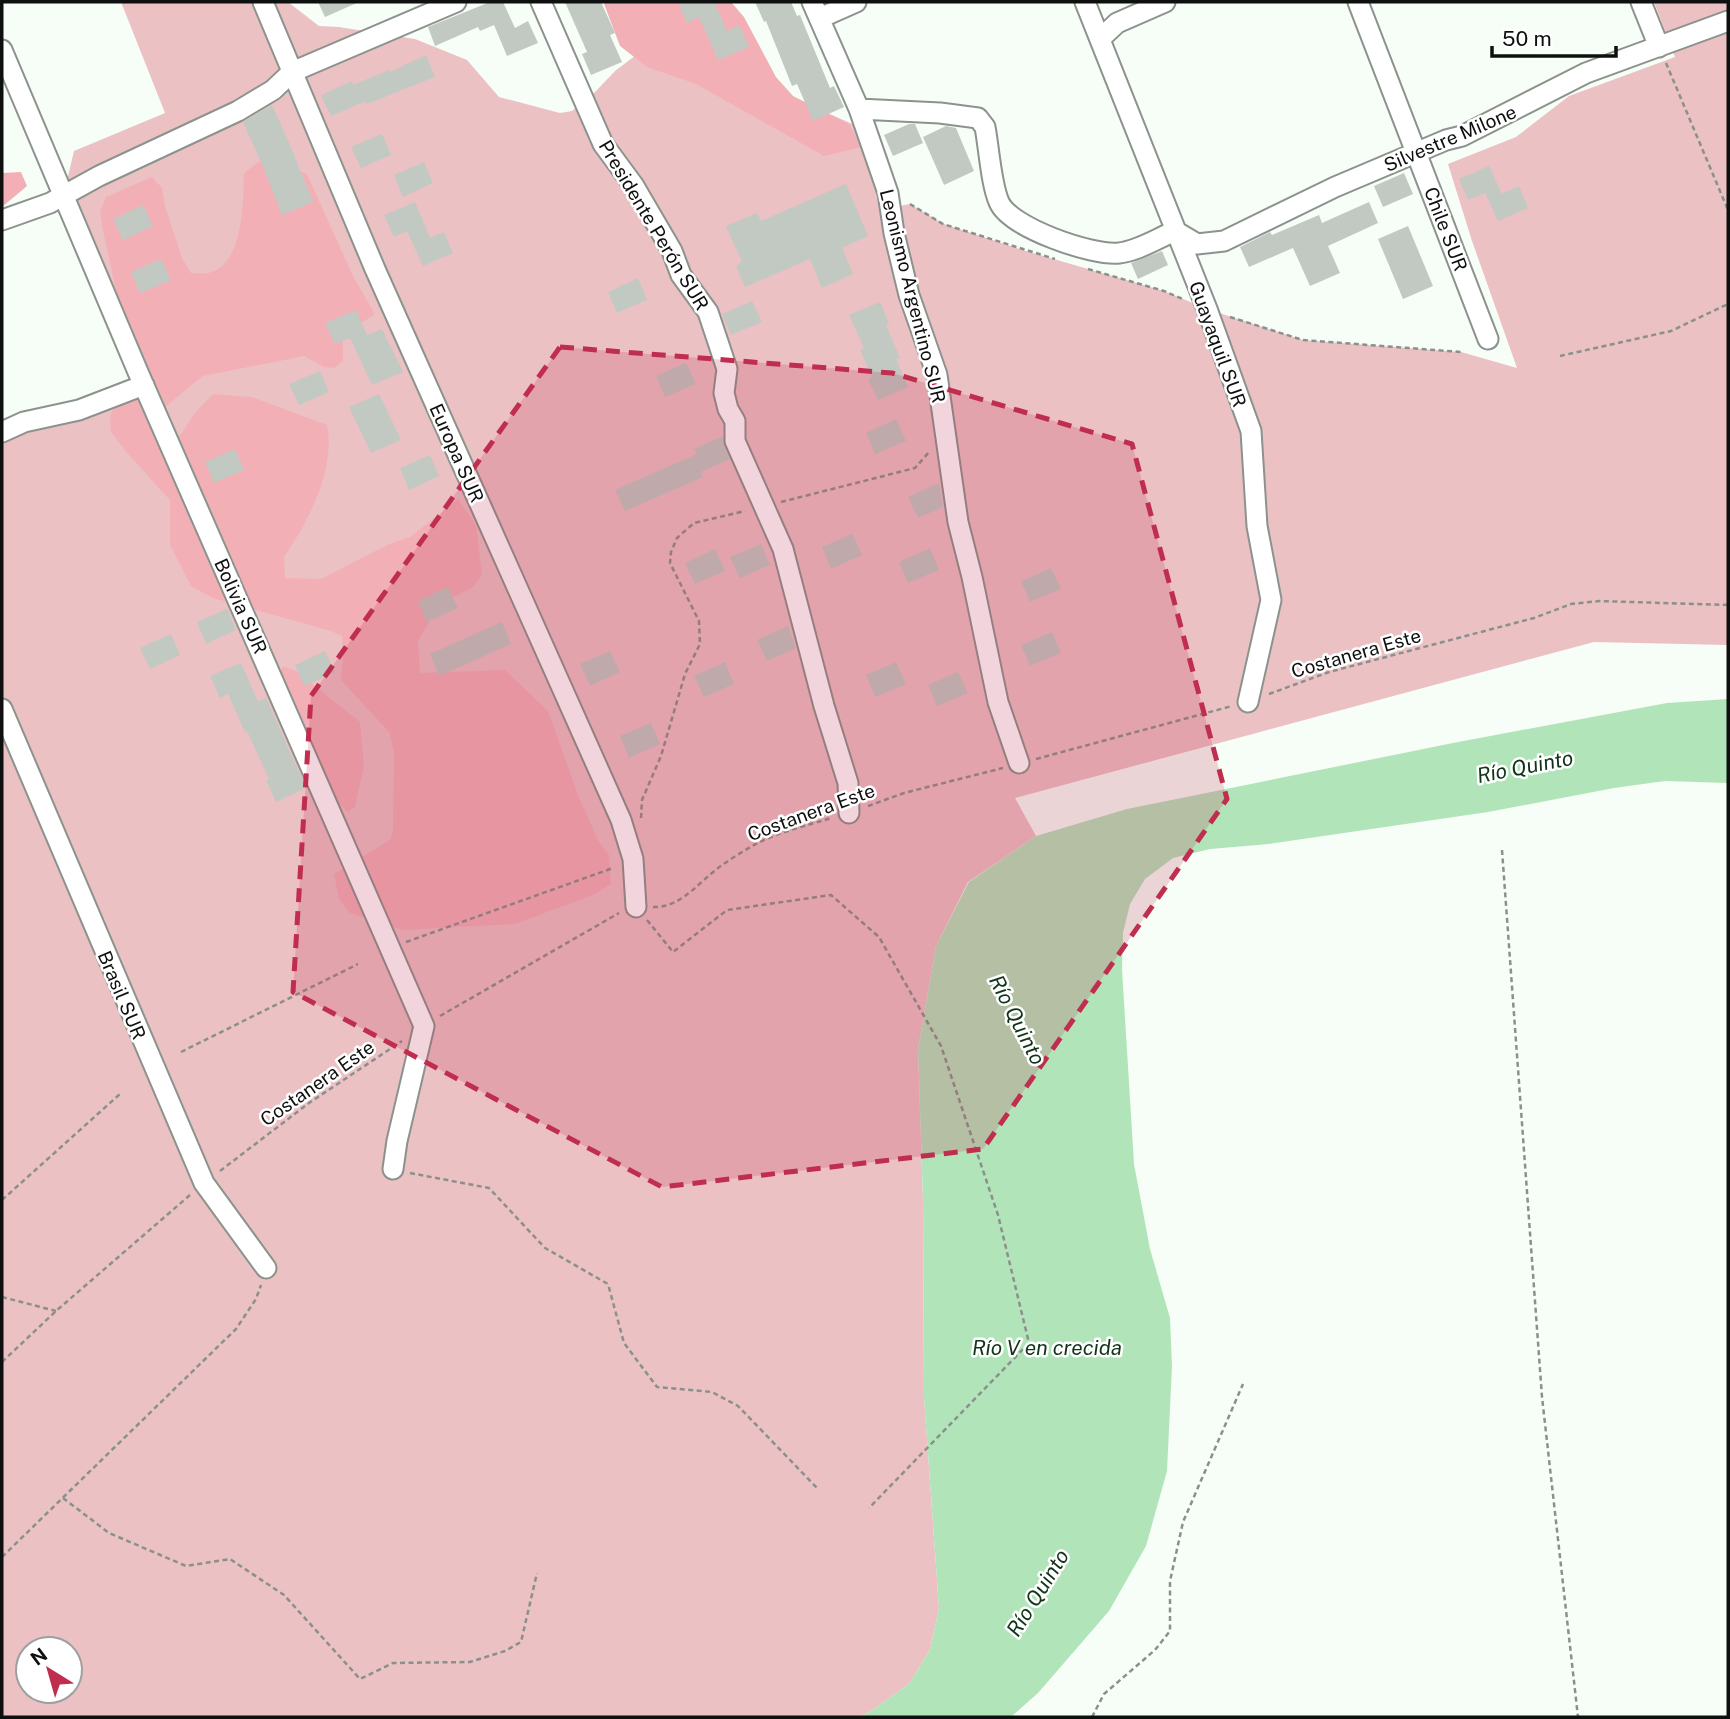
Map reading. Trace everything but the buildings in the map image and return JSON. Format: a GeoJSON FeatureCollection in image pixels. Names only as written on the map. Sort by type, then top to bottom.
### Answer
{"type":"FeatureCollection","features":[{"type":"Feature","properties":{"kind":"street","name":"Europa SUR"},"geometry":{"type":"LineString","coordinates":[[263,2],[375,269],[621,820],[633,859],[636,907]]}},
{"type":"Feature","properties":{"kind":"street"},"geometry":{"type":"LineString","coordinates":[[2,220],[63,197],[99,176],[238,110],[273,90],[292,72],[456,2]]}},
{"type":"Feature","properties":{"kind":"street","name":"Presidente Perón SUR"},"geometry":{"type":"LineString","coordinates":[[541,2],[603,144],[634,186],[672,251],[681,275],[708,312],[727,369],[724,393],[728,410],[735,421],[735,441],[783,549],[824,706],[848,783],[849,813]]}},
{"type":"Feature","properties":{"kind":"street"},"geometry":{"type":"LineString","coordinates":[[816,10],[856,2]]}},
{"type":"Feature","properties":{"kind":"street","name":"Guayaquil SUR"},"geometry":{"type":"LineString","coordinates":[[1084,2],[1207,309],[1251,431],[1257,526],[1271,600],[1248,702]]}},
{"type":"Feature","properties":{"kind":"street"},"geometry":{"type":"LineString","coordinates":[[1100,38],[1117,23],[1165,2]]}},
{"type":"Feature","properties":{"kind":"street","name":"Chile SUR"},"geometry":{"type":"LineString","coordinates":[[1358,2],[1488,339]]}},
{"type":"Feature","properties":{"kind":"street"},"geometry":{"type":"LineString","coordinates":[[1641,2],[1660,47]]}},
{"type":"Feature","properties":{"kind":"street","name":"Leonismo Argentino SUR"},"geometry":{"type":"LineString","coordinates":[[816,10],[859,108],[888,193],[894,233],[909,295],[937,375],[958,522],[998,702],[1019,764]]}},
{"type":"Feature","properties":{"kind":"street","name":"Silvestre Milone"},"geometry":{"type":"LineString","coordinates":[[1175,231],[1197,244],[1224,241],[1335,187],[1462,136],[1586,73],[1728,21]]}},
{"type":"Feature","properties":{"kind":"street","name":"Bolivia SUR"},"geometry":{"type":"LineString","coordinates":[[2,50],[144,385],[424,1026]]}},
{"type":"Feature","properties":{"kind":"street"},"geometry":{"type":"LineString","coordinates":[[859,108],[978,118],[985,127],[999,202],[1008,216],[1028,229],[1102,253],[1122,253],[1175,231]]}},
{"type":"Feature","properties":{"kind":"street"},"geometry":{"type":"LineString","coordinates":[[2,432],[24,422],[79,410],[144,385]]}},
{"type":"Feature","properties":{"kind":"street","name":"Brasil SUR"},"geometry":{"type":"LineString","coordinates":[[2,709],[204,1183],[267,1268]]}},
{"type":"Feature","properties":{"kind":"street"},"geometry":{"type":"LineString","coordinates":[[393,1169],[424,1026]]}},
{"type":"Feature","properties":{"kind":"path"},"geometry":{"type":"LineString","coordinates":[[1660,47],[1728,210]]}},
{"type":"Feature","properties":{"kind":"path"},"geometry":{"type":"LineString","coordinates":[[1560,356],[1671,331],[1728,304]]}},
{"type":"Feature","properties":{"kind":"path"},"geometry":{"type":"LineString","coordinates":[[1207,309],[1303,340],[1461,352]]}},
{"type":"Feature","properties":{"kind":"path"},"geometry":{"type":"LineString","coordinates":[[774,504],[915,468],[930,452],[932,443]]}},
{"type":"Feature","properties":{"kind":"path"},"geometry":{"type":"LineString","coordinates":[[641,826],[642,800],[661,756],[685,674],[700,644],[699,621],[670,563],[671,552],[677,538],[694,523],[745,511]]}},
{"type":"Feature","properties":{"kind":"path","name":"Costanera Este"},"geometry":{"type":"LineString","coordinates":[[2,1362],[56,1311],[204,1183],[309,1103],[424,1026],[611,915],[636,907],[662,908],[686,897],[714,871],[755,845],[793,829],[904,793],[1248,702],[1329,672],[1534,618],[1571,604],[1599,601],[1728,605]]}},
{"type":"Feature","properties":{"kind":"path"},"geometry":{"type":"LineString","coordinates":[[1502,850],[1542,1397],[1578,1717]]}},
{"type":"Feature","properties":{"kind":"path"},"geometry":{"type":"LineString","coordinates":[[406,942],[613,868]]}},
{"type":"Feature","properties":{"kind":"path"},"geometry":{"type":"LineString","coordinates":[[636,907],[673,952],[727,910],[831,895],[879,937],[942,1046],[998,1215],[1029,1343],[869,1508]]}},
{"type":"Feature","properties":{"kind":"path"},"geometry":{"type":"LineString","coordinates":[[181,1052],[358,964]]}},
{"type":"Feature","properties":{"kind":"path"},"geometry":{"type":"LineString","coordinates":[[2,1200],[120,1094]]}},
{"type":"Feature","properties":{"kind":"path"},"geometry":{"type":"LineString","coordinates":[[393,1169],[489,1188],[545,1248],[608,1284],[624,1343],[657,1387],[712,1392],[738,1406],[817,1488]]}},
{"type":"Feature","properties":{"kind":"path"},"geometry":{"type":"LineString","coordinates":[[2,1557],[236,1329],[256,1300],[267,1268]]}},
{"type":"Feature","properties":{"kind":"path"},"geometry":{"type":"LineString","coordinates":[[2,1297],[56,1311]]}},
{"type":"Feature","properties":{"kind":"path"},"geometry":{"type":"LineString","coordinates":[[1092,1717],[1104,1694],[1154,1650],[1170,1631],[1170,1581],[1183,1522],[1243,1384]]}},
{"type":"Feature","properties":{"kind":"path"},"geometry":{"type":"LineString","coordinates":[[63,1497],[109,1532],[186,1566],[230,1559],[284,1595],[360,1679],[393,1663],[470,1662],[505,1651],[521,1642],[537,1573]]}},
{"type":"Feature","properties":{"kind":"highlighted area"},"geometry":{"type":"Polygon","coordinates":[[[560,347],[892,373],[1132,444],[1227,799],[983,1149],[662,1187],[293,992],[311,696],[560,347]]]}},
{"type":"Feature","properties":{"kind":"shaded area"},"geometry":{"type":"Polygon","coordinates":[[[121,2],[288,2],[319,26],[415,39],[467,60],[499,97],[560,113],[572,111],[615,71],[648,46],[684,50],[866,130],[887,200],[879,210],[910,204],[944,224],[1164,291],[1207,309],[1303,340],[1461,352],[1517,368],[1448,164],[1516,137],[1569,96],[1675,57],[1654,2],[1728,2],[1728,645],[1594,642],[1015,798],[1036,836],[968,882],[936,946],[918,1049],[923,1200],[924,1397],[939,1608],[930,1650],[909,1684],[870,1712],[858,1717],[2,1717],[2,432],[143,385],[63,197],[74,151],[165,113],[121,2]]]}},
{"type":"Feature","properties":{"kind":"shaded area"},"geometry":{"type":"Polygon","coordinates":[[[731,2],[744,17],[776,77],[793,96],[849,124],[862,147],[824,156],[696,84],[647,67],[620,46],[604,4],[731,2]]]}},
{"type":"Feature","properties":{"kind":"shaded area"},"geometry":{"type":"Polygon","coordinates":[[[264,158],[307,174],[353,276],[375,314],[343,335],[343,361],[334,368],[324,367],[304,356],[203,376],[164,408],[156,442],[160,450],[181,434],[195,413],[213,394],[252,397],[327,425],[329,442],[324,477],[311,511],[284,557],[285,578],[321,579],[389,544],[410,537],[458,499],[476,525],[482,575],[472,588],[440,603],[418,641],[420,673],[505,670],[548,711],[578,795],[598,840],[609,855],[611,884],[595,894],[515,924],[403,930],[350,913],[339,899],[334,874],[390,840],[393,831],[394,754],[390,733],[341,680],[342,636],[213,598],[191,586],[170,545],[170,500],[111,432],[110,416],[114,408],[143,395],[134,348],[117,295],[103,231],[100,212],[106,197],[152,177],[162,188],[182,258],[191,273],[210,273],[223,265],[236,243],[242,213],[244,173],[264,158]]]}},
{"type":"Feature","properties":{"kind":"shaded area"},"geometry":{"type":"Polygon","coordinates":[[[21,172],[27,186],[2,207],[2,173],[21,172]]]}},
{"type":"Feature","properties":{"kind":"shaded area"},"geometry":{"type":"Polygon","coordinates":[[[283,666],[296,671],[360,722],[364,766],[355,807],[348,812],[337,802],[287,698],[279,674],[283,666]]]}},
{"type":"Feature","properties":{"kind":"water","name":"Río V en crecida"},"geometry":{"type":"Polygon","coordinates":[[[1728,699],[1728,783],[1665,781],[1488,812],[1269,844],[1210,849],[1173,858],[1145,879],[1130,904],[1123,933],[1122,969],[1134,1164],[1150,1249],[1170,1318],[1172,1366],[1167,1471],[1146,1546],[1109,1611],[1038,1693],[1011,1717],[858,1717],[870,1712],[909,1684],[930,1650],[939,1608],[924,1397],[923,1200],[918,1049],[936,946],[969,882],[1036,836],[1127,809],[1667,703],[1728,699]]]}},
{"type":"Feature","properties":{"kind":"water label","name":"Río Quinto"},"geometry":{"type":"Point","coordinates":[1525,767]}},
{"type":"Feature","properties":{"kind":"water label","name":"Río Quinto"},"geometry":{"type":"Point","coordinates":[1017,1020]}},
{"type":"Feature","properties":{"kind":"water label","name":"Río Quinto"},"geometry":{"type":"Point","coordinates":[1038,1593]}}]}
